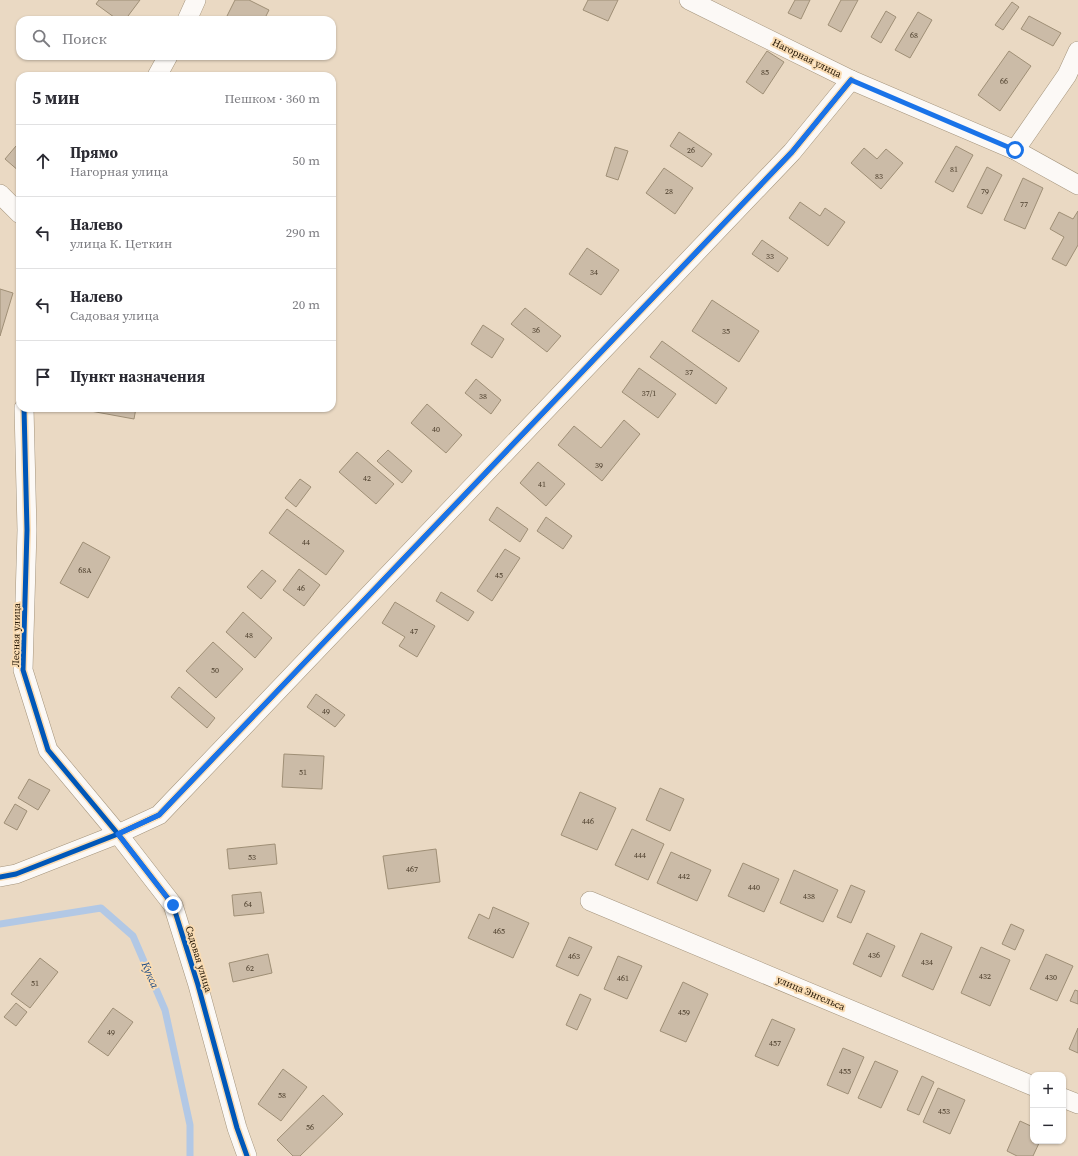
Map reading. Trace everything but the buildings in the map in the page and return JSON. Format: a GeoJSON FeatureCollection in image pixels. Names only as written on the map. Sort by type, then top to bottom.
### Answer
{"type":"FeatureCollection","features":[{"type":"Feature","properties":{"kind":"street"},"geometry":{"type":"LineString","coordinates":[[189,16],[196,0]]}},
{"type":"Feature","properties":{"kind":"street","name":"Нагорная улица"},"geometry":{"type":"LineString","coordinates":[[689,0],[851,80],[1015,150],[1078,185]]}},
{"type":"Feature","properties":{"kind":"street"},"geometry":{"type":"LineString","coordinates":[[1015,150],[1067,75],[1078,51]]}},
{"type":"Feature","properties":{"kind":"street"},"geometry":{"type":"LineString","coordinates":[[159,72],[166,60]]}},
{"type":"Feature","properties":{"kind":"street"},"geometry":{"type":"LineString","coordinates":[[0,878],[16,874],[118,834],[159,815],[792,152],[851,80]]}},
{"type":"Feature","properties":{"kind":"street"},"geometry":{"type":"LineString","coordinates":[[0,194],[16,210]]}},
{"type":"Feature","properties":{"kind":"street","name":"Лесная улица"},"geometry":{"type":"LineString","coordinates":[[24,412],[27,530],[24,670],[48,750],[118,834]]}},
{"type":"Feature","properties":{"kind":"street","name":"Садовая улица"},"geometry":{"type":"LineString","coordinates":[[118,834],[173,905],[198,985],[237,1128],[248,1156]]}},
{"type":"Feature","properties":{"kind":"street","name":"улица Энгельса"},"geometry":{"type":"LineString","coordinates":[[590,901],[1030,1085]]}},
{"type":"Feature","properties":{"kind":"street"},"geometry":{"type":"LineString","coordinates":[[1066,1099],[1078,1104]]}},
{"type":"Feature","properties":{"kind":"waterway","name":"Кукса"},"geometry":{"type":"LineString","coordinates":[[0,924],[101,908],[133,936],[165,1010],[190,1125],[190,1156]]}},
{"type":"Feature","properties":{"kind":"cycle path"},"geometry":{"type":"LineString","coordinates":[[0,877],[16,874],[118,834],[159,815],[792,152],[851,80]]}},
{"type":"Feature","properties":{"kind":"cycle path"},"geometry":{"type":"LineString","coordinates":[[24,412],[27,530],[23,670],[48,750],[118,834],[173,905],[198,985],[237,1128],[247,1156]]}},
{"type":"Feature","properties":{"kind":"route"},"geometry":{"type":"LineString","coordinates":[[173,905],[118,834],[159,815],[792,152],[851,80],[1015,150]]}}]}
